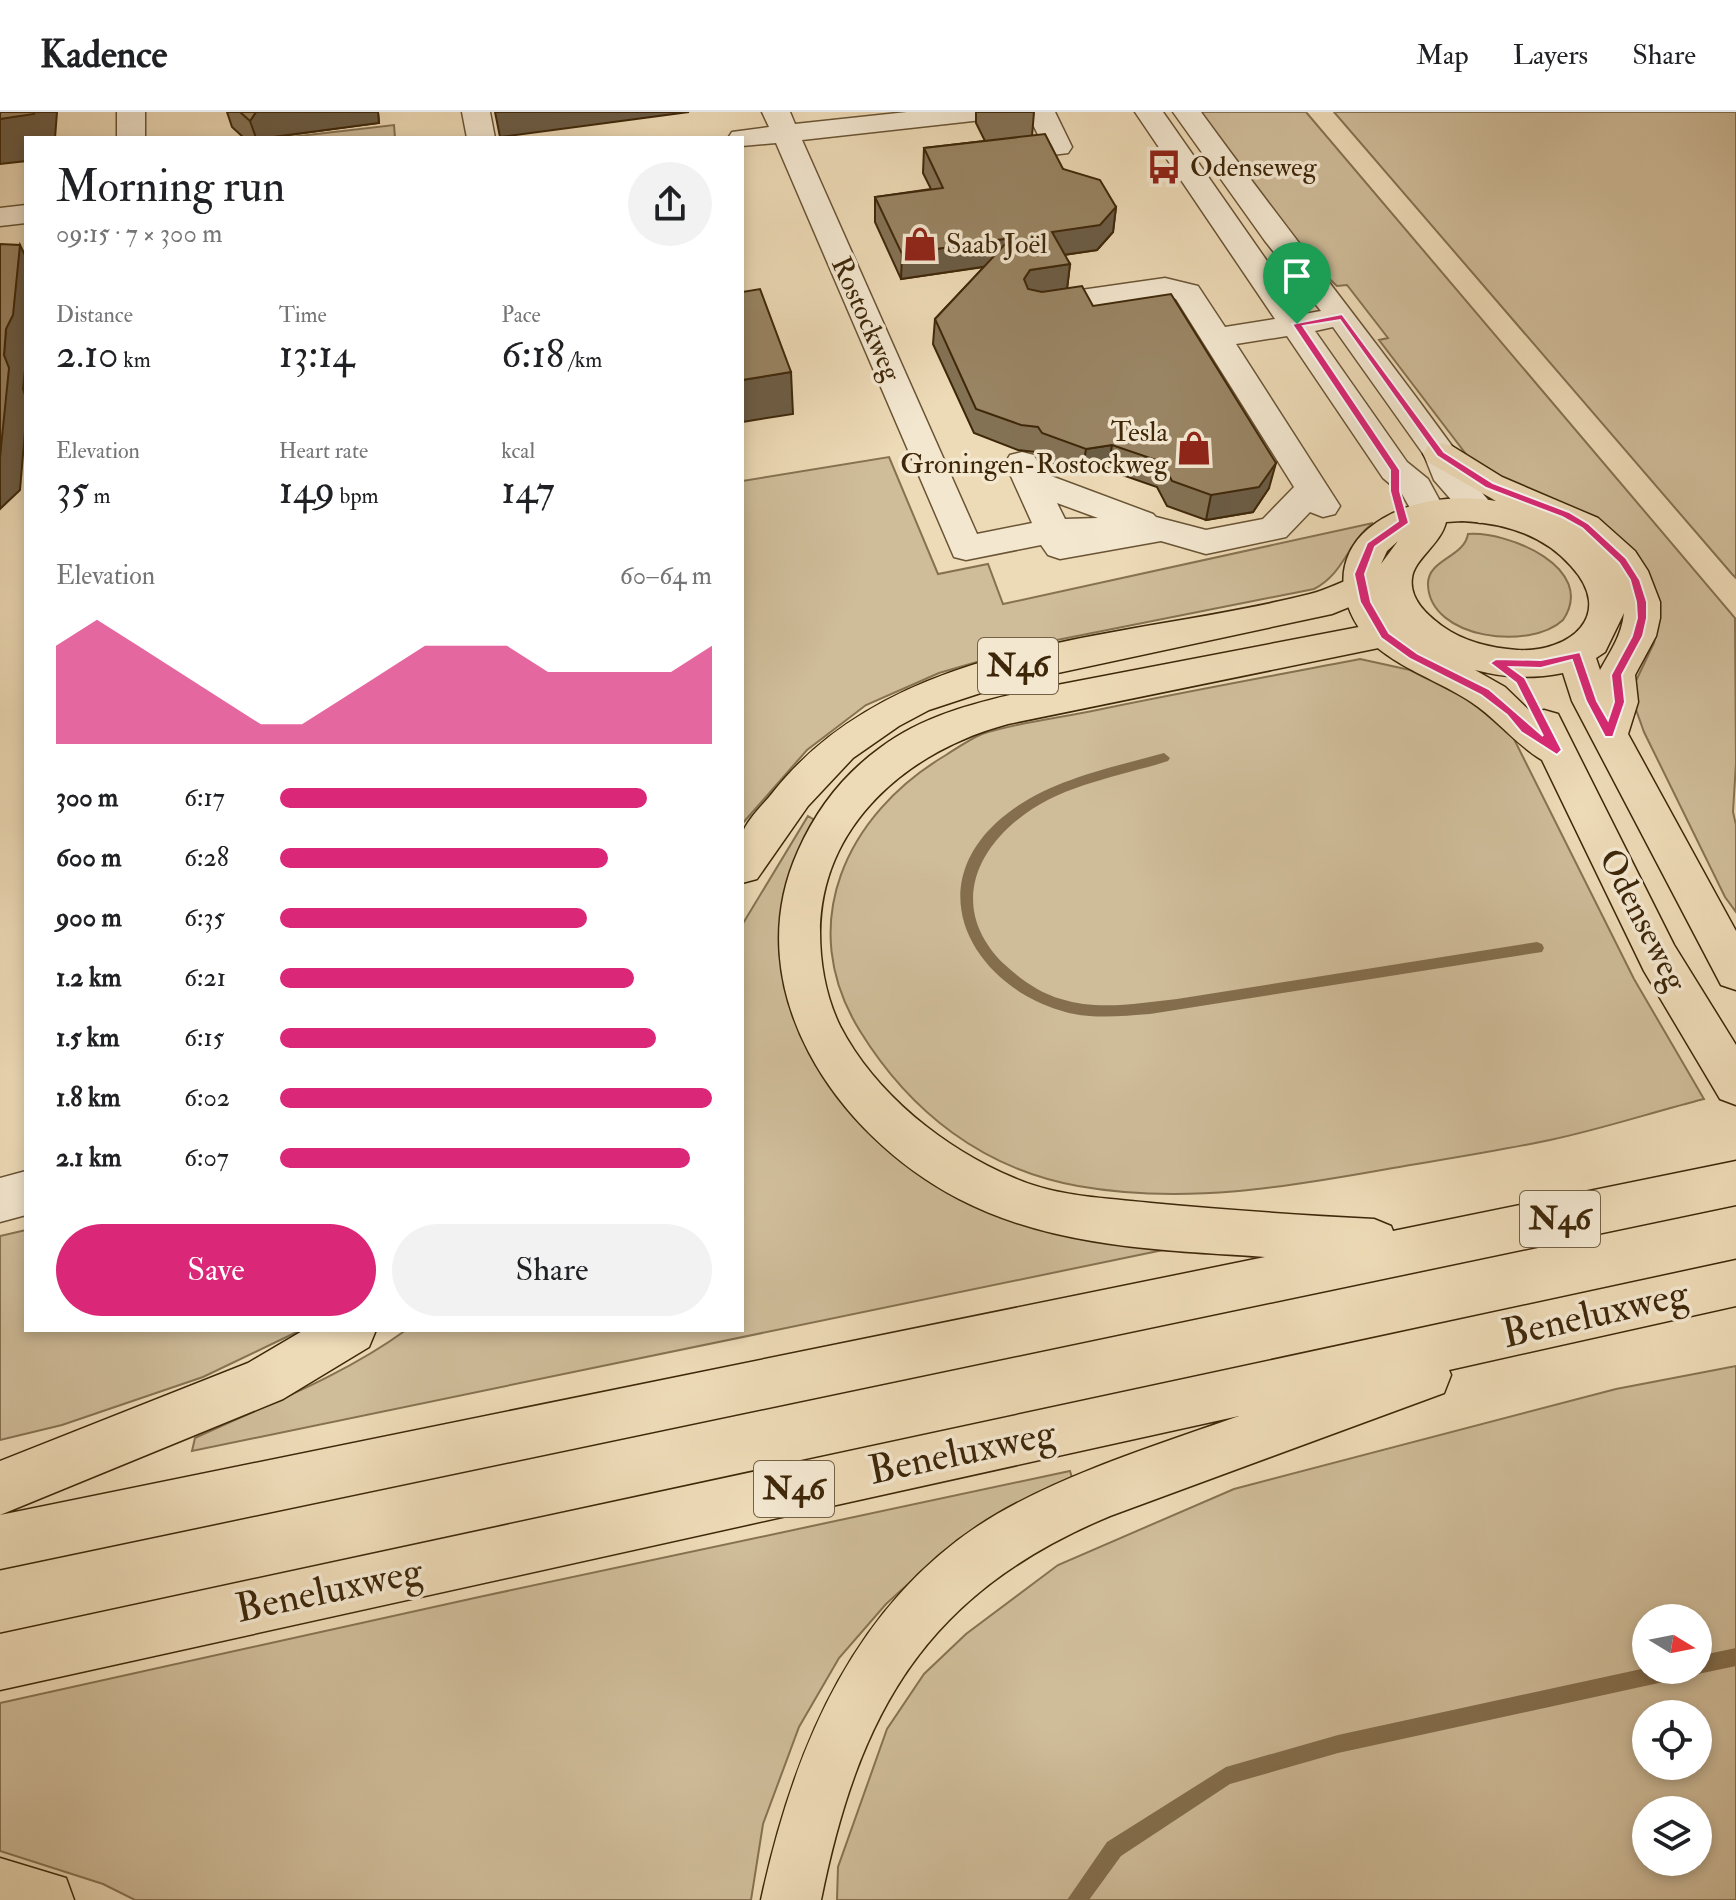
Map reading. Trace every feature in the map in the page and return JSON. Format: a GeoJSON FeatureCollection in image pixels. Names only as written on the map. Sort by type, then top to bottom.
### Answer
{"type":"FeatureCollection","features":[{"type":"Feature","properties":{"kind":"main road"},"geometry":{"type":"LineString","coordinates":[[1440,454],[1490,485],[1586,526],[1622,560],[1635,580],[1642,602],[1642,618],[1638,636],[1616,675],[1619,702],[1609,734]]}},
{"type":"Feature","properties":{"kind":"main road"},"geometry":{"type":"LineString","coordinates":[[1445,510],[1480,511],[1506,515],[1557,536],[1578,551],[1593,569],[1603,588],[1605,616],[1593,642],[1576,655],[1541,664],[1496,663],[1403,632],[1365,602],[1359,574],[1370,545],[1417,518],[1445,510]]}},
{"type":"Feature","properties":{"kind":"main road"},"geometry":{"type":"LineString","coordinates":[[1403,632],[1393,588],[1394,571],[1400,559],[1424,539],[1430,527],[1417,518]]}},
{"type":"Feature","properties":{"kind":"main road","name":"N46"},"geometry":{"type":"LineString","coordinates":[[744,864],[780,810],[813,772],[858,733],[955,682],[1027,664],[1319,605],[1361,588]]}},
{"type":"Feature","properties":{"kind":"main road","name":"Odenseweg"},"geometry":{"type":"LineString","coordinates":[[1403,632],[1414,656],[1485,692],[1511,712],[1525,729],[1557,750]]}},
{"type":"Feature","properties":{"kind":"main road","name":"N46"},"geometry":{"type":"LineString","coordinates":[[1403,632],[1248,660],[1037,704],[969,722],[919,742],[879,771],[837,815],[810,867],[803,891],[798,946],[809,1007],[837,1064],[899,1132],[953,1171],[986,1188],[1022,1203],[1087,1219],[1429,1246]]}},
{"type":"Feature","properties":{"kind":"main road","name":"Odenseweg"},"geometry":{"type":"LineString","coordinates":[[1576,655],[1591,701],[1736,972]]}},
{"type":"Feature","properties":{"kind":"main road","name":"Odenseweg"},"geometry":{"type":"LineString","coordinates":[[1496,663],[1521,681],[1659,958],[1736,1085]]}},
{"type":"Feature","properties":{"kind":"main road","name":"N46"},"geometry":{"type":"LineString","coordinates":[[0,1542],[1713,1188]]}},
{"type":"Feature","properties":{"kind":"main road","name":"Beneluxweg"},"geometry":{"type":"LineString","coordinates":[[0,1662],[1736,1283]]}},
{"type":"Feature","properties":{"kind":"main road","name":"N46"},"geometry":{"type":"LineString","coordinates":[[791,1900],[802,1842],[825,1765],[856,1699],[901,1632],[964,1569],[1037,1520],[1121,1485],[1588,1316]]}},
{"type":"Feature","properties":{"kind":"main road"},"geometry":{"type":"LineString","coordinates":[[0,1488],[265,1381],[348,1332]]}},
{"type":"Feature","properties":{"kind":"main road"},"geometry":{"type":"LineString","coordinates":[[0,1888],[44,1900]]}},
{"type":"Feature","properties":{"kind":"street"},"geometry":{"type":"LineString","coordinates":[[131,112],[131,136]]}},
{"type":"Feature","properties":{"kind":"street"},"geometry":{"type":"LineString","coordinates":[[476,112],[481,136]]}},
{"type":"Feature","properties":{"kind":"street"},"geometry":{"type":"LineString","coordinates":[[744,137],[780,123],[899,121],[982,112]]}},
{"type":"Feature","properties":{"kind":"street"},"geometry":{"type":"LineString","coordinates":[[967,157],[1058,147],[1041,112]]}},
{"type":"Feature","properties":{"kind":"street"},"geometry":{"type":"LineString","coordinates":[[1149,112],[1395,470],[1395,491],[1417,518]]}},
{"type":"Feature","properties":{"kind":"street"},"geometry":{"type":"LineString","coordinates":[[1187,112],[1275,235],[1342,317],[1440,454],[1446,472],[1480,511]]}},
{"type":"Feature","properties":{"kind":"street"},"geometry":{"type":"LineString","coordinates":[[899,121],[930,144]]}},
{"type":"Feature","properties":{"kind":"street","name":"Rostockweg"},"geometry":{"type":"LineString","coordinates":[[780,123],[966,548],[1050,543]]}},
{"type":"Feature","properties":{"kind":"street"},"geometry":{"type":"LineString","coordinates":[[0,217],[24,214]]}},
{"type":"Feature","properties":{"kind":"street"},"geometry":{"type":"LineString","coordinates":[[1039,305],[1165,287],[1187,292],[1317,497],[1274,529],[1206,542],[1162,529],[1026,472],[1050,543],[1162,529]]}},
{"type":"Feature","properties":{"kind":"street"},"geometry":{"type":"LineString","coordinates":[[1218,338],[1342,317]]}},
{"type":"Feature","properties":{"kind":"street"},"geometry":{"type":"LineString","coordinates":[[0,1200],[24,1194]]}},
{"type":"Feature","properties":{"kind":"shaded area"},"geometry":{"type":"Polygon","coordinates":[[[1201,112],[1306,112],[1735,618],[1736,763],[1733,812],[1736,825],[1736,912],[1725,897],[1644,732],[1634,704],[1633,687],[1654,643],[1660,610],[1469,458],[1379,340],[1388,338],[1347,285],[1337,286],[1309,260],[1201,112]]]}},
{"type":"Feature","properties":{"kind":"shaded area"},"geometry":{"type":"Polygon","coordinates":[[[1334,112],[1736,112],[1736,578],[1732,574],[1334,112]]]}},
{"type":"Feature","properties":{"kind":"shaded area"},"geometry":{"type":"Polygon","coordinates":[[[394,125],[395,136],[299,136],[394,125]]]}},
{"type":"Feature","properties":{"kind":"shaded area"},"geometry":{"type":"Polygon","coordinates":[[[889,457],[938,574],[988,564],[1003,604],[1373,523],[1357,539],[1332,575],[1314,589],[1042,643],[939,673],[866,705],[807,750],[744,822],[744,481],[889,457]]]}},
{"type":"Feature","properties":{"kind":"shaded area"},"geometry":{"type":"Polygon","coordinates":[[[1468,534],[1505,539],[1525,546],[1559,569],[1569,584],[1571,601],[1563,620],[1548,630],[1506,637],[1463,628],[1445,618],[1433,603],[1429,576],[1433,569],[1460,548],[1468,534]]]}},
{"type":"Feature","properties":{"kind":"shaded area"},"geometry":{"type":"Polygon","coordinates":[[[1360,659],[1410,670],[1497,714],[1514,739],[1634,979],[1704,1099],[1569,1136],[1472,1155],[1275,1187],[1157,1194],[1078,1186],[1011,1166],[980,1151],[952,1132],[902,1087],[860,1031],[841,991],[832,951],[832,913],[841,875],[857,840],[881,808],[911,779],[968,741],[996,730],[1360,659]]]}},
{"type":"Feature","properties":{"kind":"shaded area"},"geometry":{"type":"Polygon","coordinates":[[[808,816],[816,821],[792,878],[782,969],[804,1039],[905,1159],[1197,1243],[192,1451],[195,1438],[330,1376],[403,1332],[744,1332],[744,922],[808,816]]]}},
{"type":"Feature","properties":{"kind":"shaded area"},"geometry":{"type":"Polygon","coordinates":[[[24,1230],[24,1332],[297,1332],[203,1377],[62,1425],[0,1440],[0,1236],[24,1230]]]}},
{"type":"Feature","properties":{"kind":"shaded area"},"geometry":{"type":"Polygon","coordinates":[[[1736,1366],[1736,1900],[837,1900],[838,1867],[887,1729],[924,1674],[966,1634],[1058,1565],[1234,1489],[1616,1389],[1736,1366]]]}},
{"type":"Feature","properties":{"kind":"shaded area"},"geometry":{"type":"Polygon","coordinates":[[[1070,1471],[1073,1481],[928,1566],[886,1604],[839,1658],[799,1727],[763,1824],[751,1900],[135,1900],[103,1884],[0,1851],[0,1703],[1070,1471]]]}},
{"type":"Feature","properties":{"kind":"building"},"geometry":{"type":"Polygon","coordinates":[[[0,112],[34,112],[34,114],[0,119],[0,112]]]}},
{"type":"Feature","properties":{"kind":"building"},"geometry":{"type":"Polygon","coordinates":[[[240,112],[256,112],[250,121],[240,112]]]}},
{"type":"Feature","properties":{"kind":"building"},"geometry":{"type":"Polygon","coordinates":[[[1045,134],[1063,169],[1100,180],[1116,207],[1100,225],[1052,232],[1070,264],[1030,270],[1024,279],[1028,289],[1042,292],[1082,286],[1093,306],[1171,294],[1276,463],[1259,487],[1211,495],[1172,481],[1162,462],[1112,445],[1086,449],[1042,433],[1038,427],[1021,425],[976,409],[935,319],[1011,238],[902,254],[875,197],[943,188],[924,148],[1045,134]]]}},
{"type":"Feature","properties":{"kind":"building"},"geometry":{"type":"Polygon","coordinates":[[[0,244],[20,245],[13,315],[6,329],[4,355],[9,368],[0,457],[0,244]]]}},
{"type":"Feature","properties":{"kind":"building"},"geometry":{"type":"Polygon","coordinates":[[[760,289],[791,372],[744,380],[744,292],[760,289]]]}},
{"type":"Feature","properties":{"kind":"waterway"},"geometry":{"type":"LineString","coordinates":[[1164,758],[1090,780],[1035,801],[999,828],[971,869],[966,891],[967,913],[974,935],[988,956],[1008,976],[1036,995],[1060,1005],[1081,1009],[1150,1008],[1537,948]]}},
{"type":"Feature","properties":{"kind":"waterway"},"geometry":{"type":"LineString","coordinates":[[1712,1662],[1736,1657]]}},
{"type":"Feature","properties":{"kind":"waterway"},"geometry":{"type":"LineString","coordinates":[[1077,1900],[1114,1849],[1226,1776],[1338,1744],[1632,1680]]}},
{"type":"Feature","properties":{"kind":"place","name":"Odenseweg"},"geometry":{"type":"Point","coordinates":[1164,167]}},
{"type":"Feature","properties":{"kind":"place","name":"Saab Joël"},"geometry":{"type":"Point","coordinates":[920,244]}},
{"type":"Feature","properties":{"kind":"place","name":"Tesla Groningen-Rostockweg"},"geometry":{"type":"Point","coordinates":[1194,448]}},
{"type":"Feature","properties":{"kind":"route"},"geometry":{"type":"LineString","coordinates":[[1342,317],[1440,454],[1490,485],[1586,526],[1622,560],[1635,580],[1642,602],[1642,618],[1638,636],[1616,675],[1619,702],[1609,734],[1591,701],[1576,655],[1541,664],[1496,663],[1521,681],[1557,750],[1525,729],[1511,712],[1485,692],[1414,656],[1385,635],[1365,602],[1359,574],[1370,545],[1403,523],[1395,491],[1395,470],[1297,324],[1342,317]]}}]}
